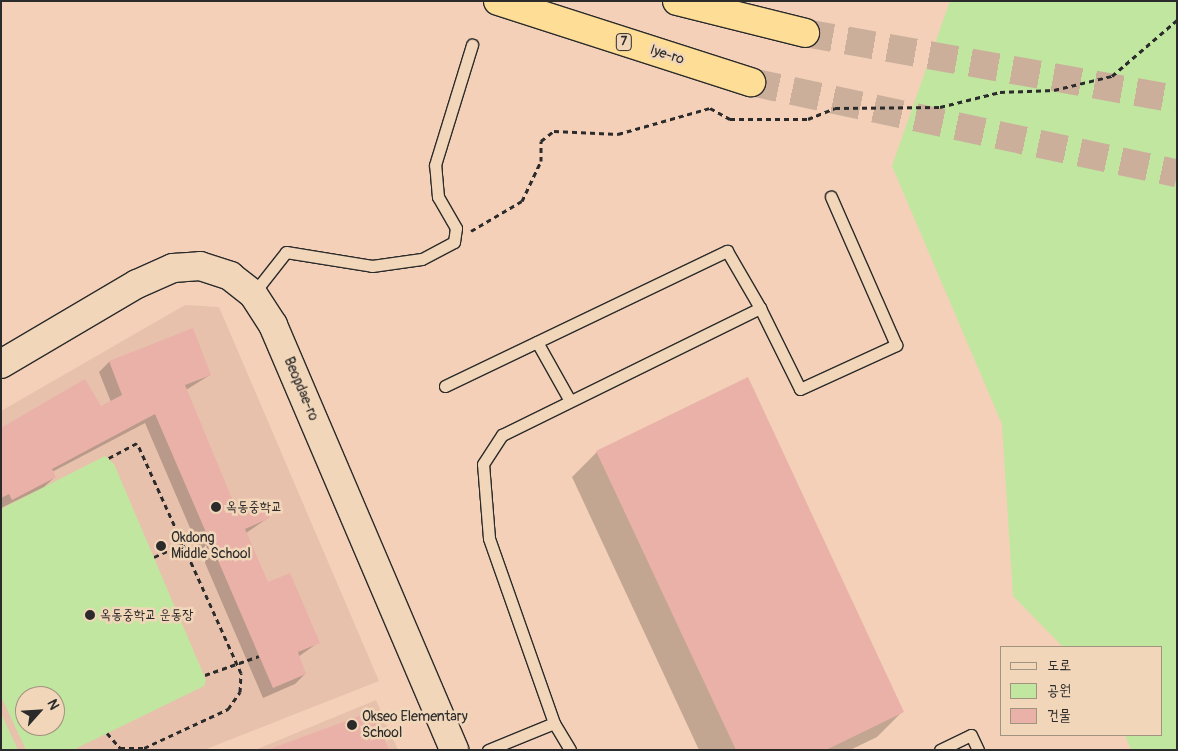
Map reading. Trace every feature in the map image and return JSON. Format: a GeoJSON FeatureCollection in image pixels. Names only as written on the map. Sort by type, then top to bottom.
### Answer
{"type":"FeatureCollection","features":[{"type":"Feature","properties":{"kind":"highway","name":"Iye-ro"},"geometry":{"type":"LineString","coordinates":[[498,1],[751,82]]}},
{"type":"Feature","properties":{"kind":"highway"},"geometry":{"type":"LineString","coordinates":[[676,1],[805,33]]}},
{"type":"Feature","properties":{"kind":"street","name":"Beopdae-ro"},"geometry":{"type":"LineString","coordinates":[[1,364],[137,284],[173,268],[200,266],[230,276],[253,294],[273,325],[454,750]]}},
{"type":"Feature","properties":{"kind":"lane"},"geometry":{"type":"LineString","coordinates":[[253,294],[286,252],[372,266],[422,259],[454,242],[456,228],[438,197],[435,165],[472,45]]}},
{"type":"Feature","properties":{"kind":"lane"},"geometry":{"type":"LineString","coordinates":[[446,386],[727,251],[760,308],[800,389],[896,346],[831,197]]}},
{"type":"Feature","properties":{"kind":"lane"},"geometry":{"type":"LineString","coordinates":[[570,750],[554,723],[489,538],[483,464],[502,435],[569,399],[760,308]]}},
{"type":"Feature","properties":{"kind":"lane"},"geometry":{"type":"LineString","coordinates":[[537,342],[569,399]]}},
{"type":"Feature","properties":{"kind":"lane"},"geometry":{"type":"LineString","coordinates":[[488,750],[554,723]]}},
{"type":"Feature","properties":{"kind":"lane"},"geometry":{"type":"LineString","coordinates":[[940,750],[971,735],[978,750]]}},
{"type":"Feature","properties":{"kind":"path"},"geometry":{"type":"LineString","coordinates":[[454,242],[522,200],[541,161],[541,141],[554,131],[618,134],[710,108],[730,119],[808,119],[835,108],[940,107],[1000,92],[1054,90],[1112,76],[1177,20]]}},
{"type":"Feature","properties":{"kind":"path"},"geometry":{"type":"LineString","coordinates":[[107,733],[120,748],[144,748],[228,709],[240,692],[241,673],[138,444],[109,458]]}},
{"type":"Feature","properties":{"kind":"path"},"geometry":{"type":"LineString","coordinates":[[154,557],[183,544]]}},
{"type":"Feature","properties":{"kind":"path"},"geometry":{"type":"LineString","coordinates":[[204,675],[236,662],[259,656]]}},
{"type":"Feature","properties":{"kind":"shaded area","name":"Okdong Middle School"},"geometry":{"type":"Polygon","coordinates":[[[185,305],[219,307],[379,681],[204,750],[1,750],[1,411],[185,305]]]}},
{"type":"Feature","properties":{"kind":"shaded area","name":"Okseo Elementary School"},"geometry":{"type":"Polygon","coordinates":[[[376,700],[398,750],[255,750],[376,700]]]}},
{"type":"Feature","properties":{"kind":"green space"},"geometry":{"type":"Polygon","coordinates":[[[950,1],[1177,1],[1177,750],[1131,750],[1125,736],[1163,736],[1163,646],[1062,646],[1013,596],[1002,424],[892,166],[950,1]]]}},
{"type":"Feature","properties":{"kind":"green space","name":"옥동중학교 운동장"},"geometry":{"type":"Polygon","coordinates":[[[105,456],[114,464],[206,680],[204,686],[73,750],[26,750],[20,736],[65,736],[65,686],[15,686],[15,726],[1,696],[1,509],[105,456]]]}},
{"type":"Feature","properties":{"kind":"green space"},"geometry":{"type":"Polygon","coordinates":[[[1,713],[18,750],[1,750],[1,713]]]}},
{"type":"Feature","properties":{"kind":"building","name":"옥동중학교"},"geometry":{"type":"Polygon","coordinates":[[[193,328],[211,375],[185,385],[238,513],[263,502],[270,518],[245,529],[268,582],[290,573],[320,643],[298,652],[306,674],[273,688],[155,414],[52,469],[56,477],[12,500],[9,494],[1,498],[1,428],[85,379],[101,406],[122,395],[109,361],[193,328]]]}},
{"type":"Feature","properties":{"kind":"building"},"geometry":{"type":"Polygon","coordinates":[[[748,377],[904,712],[826,750],[736,750],[596,451],[748,377]]]}},
{"type":"Feature","properties":{"kind":"building","name":"Okseo Elementary School"},"geometry":{"type":"Polygon","coordinates":[[[373,711],[389,750],[267,750],[373,711]]]}},
{"type":"Feature","properties":{"kind":"tunnel"},"geometry":{"type":"LineString","coordinates":[[805,33],[1177,99]]}},
{"type":"Feature","properties":{"kind":"tunnel"},"geometry":{"type":"LineString","coordinates":[[751,82],[1177,173]]}},
{"type":"Feature","properties":{"kind":"place","name":"옥동중학교"},"geometry":{"type":"Point","coordinates":[216,507]}},
{"type":"Feature","properties":{"kind":"place","name":"Okdong Middle School"},"geometry":{"type":"Point","coordinates":[161,546]}},
{"type":"Feature","properties":{"kind":"place","name":"옥동중학교 운동장"},"geometry":{"type":"Point","coordinates":[90,615]}},
{"type":"Feature","properties":{"kind":"place","name":"Okseo Elementary School"},"geometry":{"type":"Point","coordinates":[352,725]}}]}
